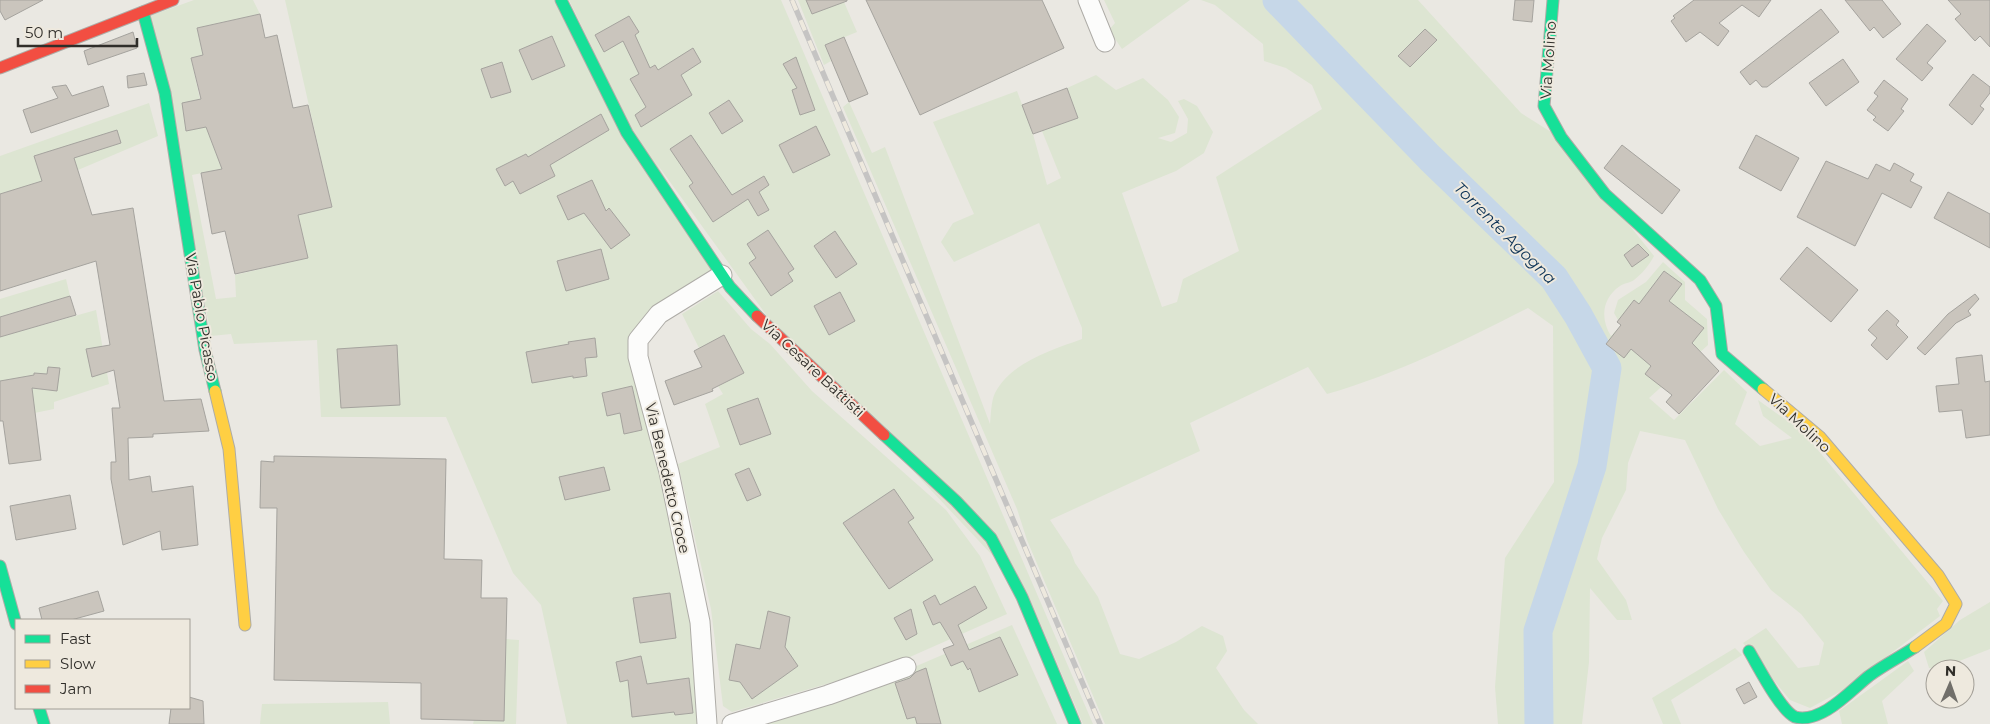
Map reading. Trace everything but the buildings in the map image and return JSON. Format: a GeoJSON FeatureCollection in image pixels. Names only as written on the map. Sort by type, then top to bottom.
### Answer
{"type":"FeatureCollection","features":[{"type":"Feature","properties":{"kind":"street"},"geometry":{"type":"LineString","coordinates":[[0,68],[173,0]]}},
{"type":"Feature","properties":{"kind":"street","name":"Via Cesare Battisti"},"geometry":{"type":"LineString","coordinates":[[561,0],[627,133],[730,286],[774,333],[956,501],[991,538],[1022,597],[1075,724]]}},
{"type":"Feature","properties":{"kind":"street"},"geometry":{"type":"LineString","coordinates":[[1088,0],[1106,42]]}},
{"type":"Feature","properties":{"kind":"street","name":"Via Molino"},"geometry":{"type":"LineString","coordinates":[[1553,0],[1544,106],[1561,137],[1606,194],[1700,280],[1716,306],[1722,354],[1820,437],[1938,575],[1956,604],[1946,624],[1917,646],[1869,676],[1831,710],[1812,718],[1795,717],[1779,702],[1749,651]]}},
{"type":"Feature","properties":{"kind":"street","name":"Via Pablo Picasso"},"geometry":{"type":"LineString","coordinates":[[143,12],[166,93],[205,350],[229,449],[245,625]]}},
{"type":"Feature","properties":{"kind":"street","name":"Via Benedetto Croce"},"geometry":{"type":"LineString","coordinates":[[707,724],[700,622],[669,472],[638,357],[638,340],[659,314],[722,275]]}},
{"type":"Feature","properties":{"kind":"street"},"geometry":{"type":"LineString","coordinates":[[0,566],[15,620]]}},
{"type":"Feature","properties":{"kind":"street"},"geometry":{"type":"LineString","coordinates":[[732,724],[828,695],[906,667]]}},
{"type":"Feature","properties":{"kind":"street"},"geometry":{"type":"LineString","coordinates":[[39,709],[44,724]]}},
{"type":"Feature","properties":{"kind":"green space"},"geometry":{"type":"Polygon","coordinates":[[[194,0],[253,0],[260,14],[197,28],[203,55],[191,58],[206,127],[222,169],[192,175],[216,299],[236,297],[235,275],[308,258],[298,215],[332,207],[285,0],[561,0],[722,275],[638,340],[669,472],[707,724],[567,724],[541,605],[513,573],[446,417],[321,417],[317,340],[234,344],[231,334],[211,336],[150,16],[194,0]]]}},
{"type":"Feature","properties":{"kind":"green space"},"geometry":{"type":"Polygon","coordinates":[[[569,0],[781,0],[1093,724],[1083,724],[1027,592],[767,316],[631,128],[569,0]]]}},
{"type":"Feature","properties":{"kind":"green space"},"geometry":{"type":"Polygon","coordinates":[[[798,0],[806,0],[812,14],[844,2],[857,32],[825,45],[831,61],[824,65],[798,0]]]}},
{"type":"Feature","properties":{"kind":"green space"},"geometry":{"type":"Polygon","coordinates":[[[1104,0],[1190,0],[1122,49],[1109,30],[1115,23],[1104,0]]]}},
{"type":"Feature","properties":{"kind":"green space"},"geometry":{"type":"Polygon","coordinates":[[[1201,0],[1274,0],[1429,160],[1553,280],[1576,316],[1605,370],[1590,466],[1536,632],[1537,724],[1498,724],[1495,687],[1505,558],[1554,482],[1553,326],[1528,308],[1404,367],[1327,394],[1308,367],[1190,423],[1200,451],[1050,520],[1070,550],[1075,563],[1098,597],[1120,654],[1139,659],[1176,642],[1202,626],[1223,636],[1227,651],[1216,668],[1244,710],[1258,724],[1105,724],[1027,540],[1017,509],[843,107],[849,102],[872,153],[885,147],[990,424],[994,396],[1002,382],[1011,373],[1033,358],[1082,339],[1082,328],[1039,223],[954,262],[941,242],[953,223],[974,214],[933,122],[1017,91],[1033,134],[1047,185],[1061,178],[1042,131],[1078,118],[1067,88],[1096,75],[1116,90],[1143,78],[1168,100],[1179,117],[1175,133],[1158,138],[1171,142],[1187,133],[1188,119],[1178,101],[1184,99],[1197,106],[1213,132],[1204,153],[1176,171],[1122,193],[1162,307],[1177,302],[1183,279],[1239,251],[1216,177],[1322,109],[1312,85],[1286,68],[1264,61],[1263,44],[1215,5],[1201,0]]]}},
{"type":"Feature","properties":{"kind":"green space"},"geometry":{"type":"Polygon","coordinates":[[[1282,0],[1418,0],[1521,113],[1559,137],[1654,256],[1646,269],[1637,278],[1623,284],[1609,296],[1604,316],[1611,336],[1621,325],[1614,313],[1618,300],[1646,282],[1663,262],[1685,282],[1685,300],[1707,319],[1708,345],[1649,398],[1674,420],[1724,370],[1747,392],[1735,424],[1760,446],[1792,438],[1763,416],[1758,400],[1803,432],[1943,601],[1937,609],[1940,616],[1843,690],[1810,708],[1790,700],[1743,643],[1766,628],[1798,668],[1819,665],[1824,643],[1801,614],[1771,590],[1744,552],[1718,509],[1685,440],[1640,431],[1628,463],[1626,490],[1602,538],[1597,559],[1626,600],[1632,620],[1617,620],[1590,588],[1589,662],[1582,724],[1547,724],[1547,630],[1576,540],[1603,468],[1611,393],[1610,368],[1581,314],[1557,276],[1433,155],[1282,0]]]}},
{"type":"Feature","properties":{"kind":"green space"},"geometry":{"type":"Polygon","coordinates":[[[149,103],[158,136],[78,170],[0,194],[0,156],[149,103]]]}},
{"type":"Feature","properties":{"kind":"green space"},"geometry":{"type":"Polygon","coordinates":[[[66,279],[70,296],[0,317],[0,299],[66,279]]]}},
{"type":"Feature","properties":{"kind":"green space"},"geometry":{"type":"Polygon","coordinates":[[[718,291],[751,329],[770,344],[812,391],[946,510],[980,556],[1007,614],[894,664],[732,712],[723,706],[711,609],[678,464],[720,447],[705,404],[723,394],[718,386],[743,373],[724,336],[699,348],[682,314],[718,291]]]}},
{"type":"Feature","properties":{"kind":"green space"},"geometry":{"type":"Polygon","coordinates":[[[96,310],[109,384],[54,402],[54,409],[0,420],[0,337],[96,310]]]}},
{"type":"Feature","properties":{"kind":"green space"},"geometry":{"type":"Polygon","coordinates":[[[1990,602],[1990,649],[1964,659],[1926,659],[1924,652],[1960,620],[1990,602]]]}},
{"type":"Feature","properties":{"kind":"green space"},"geometry":{"type":"Polygon","coordinates":[[[1012,625],[1057,724],[753,724],[856,692],[1012,625]]]}},
{"type":"Feature","properties":{"kind":"green space"},"geometry":{"type":"Polygon","coordinates":[[[506,639],[519,640],[516,724],[473,724],[474,720],[504,721],[506,639]]]}},
{"type":"Feature","properties":{"kind":"green space"},"geometry":{"type":"Polygon","coordinates":[[[1735,648],[1742,655],[1671,700],[1681,724],[1663,724],[1652,698],[1735,648]]]}},
{"type":"Feature","properties":{"kind":"green space"},"geometry":{"type":"Polygon","coordinates":[[[1908,661],[1914,671],[1882,701],[1888,724],[1842,724],[1839,711],[1908,661]]]}},
{"type":"Feature","properties":{"kind":"green space"},"geometry":{"type":"Polygon","coordinates":[[[388,702],[390,724],[260,724],[262,704],[388,702]]]}},
{"type":"Feature","properties":{"kind":"waterway","name":"Torrente Agogna"},"geometry":{"type":"LineString","coordinates":[[1277,0],[1430,158],[1554,278],[1578,315],[1607,368],[1592,466],[1538,631],[1539,724]]}},
{"type":"Feature","properties":{"kind":"railway"},"geometry":{"type":"LineString","coordinates":[[792,0],[1100,724]]}},
{"type":"Feature","properties":{"kind":"traffic: fast"},"geometry":{"type":"LineString","coordinates":[[561,0],[627,133],[730,287],[757,316]]}},
{"type":"Feature","properties":{"kind":"traffic: fast"},"geometry":{"type":"LineString","coordinates":[[1553,0],[1544,106],[1561,137],[1605,194],[1700,280],[1716,306],[1722,354],[1763,389]]}},
{"type":"Feature","properties":{"kind":"traffic: fast"},"geometry":{"type":"LineString","coordinates":[[143,12],[165,93],[205,350],[215,391]]}},
{"type":"Feature","properties":{"kind":"traffic: fast"},"geometry":{"type":"LineString","coordinates":[[884,435],[956,501],[991,538],[1022,597],[1075,724]]}},
{"type":"Feature","properties":{"kind":"traffic: fast"},"geometry":{"type":"LineString","coordinates":[[0,566],[15,620]]}},
{"type":"Feature","properties":{"kind":"traffic: fast"},"geometry":{"type":"LineString","coordinates":[[1749,651],[1783,706],[1795,717],[1805,718],[1826,711],[1880,668],[1915,647]]}},
{"type":"Feature","properties":{"kind":"traffic: fast"},"geometry":{"type":"LineString","coordinates":[[39,709],[44,724]]}},
{"type":"Feature","properties":{"kind":"traffic: slow"},"geometry":{"type":"LineString","coordinates":[[1763,389],[1820,437],[1938,575],[1956,604],[1946,624],[1915,647]]}},
{"type":"Feature","properties":{"kind":"traffic: slow"},"geometry":{"type":"LineString","coordinates":[[215,391],[229,449],[245,625]]}},
{"type":"Feature","properties":{"kind":"traffic: jam"},"geometry":{"type":"LineString","coordinates":[[0,68],[173,0]]}},
{"type":"Feature","properties":{"kind":"traffic: jam"},"geometry":{"type":"LineString","coordinates":[[757,316],[884,435]]}}]}
